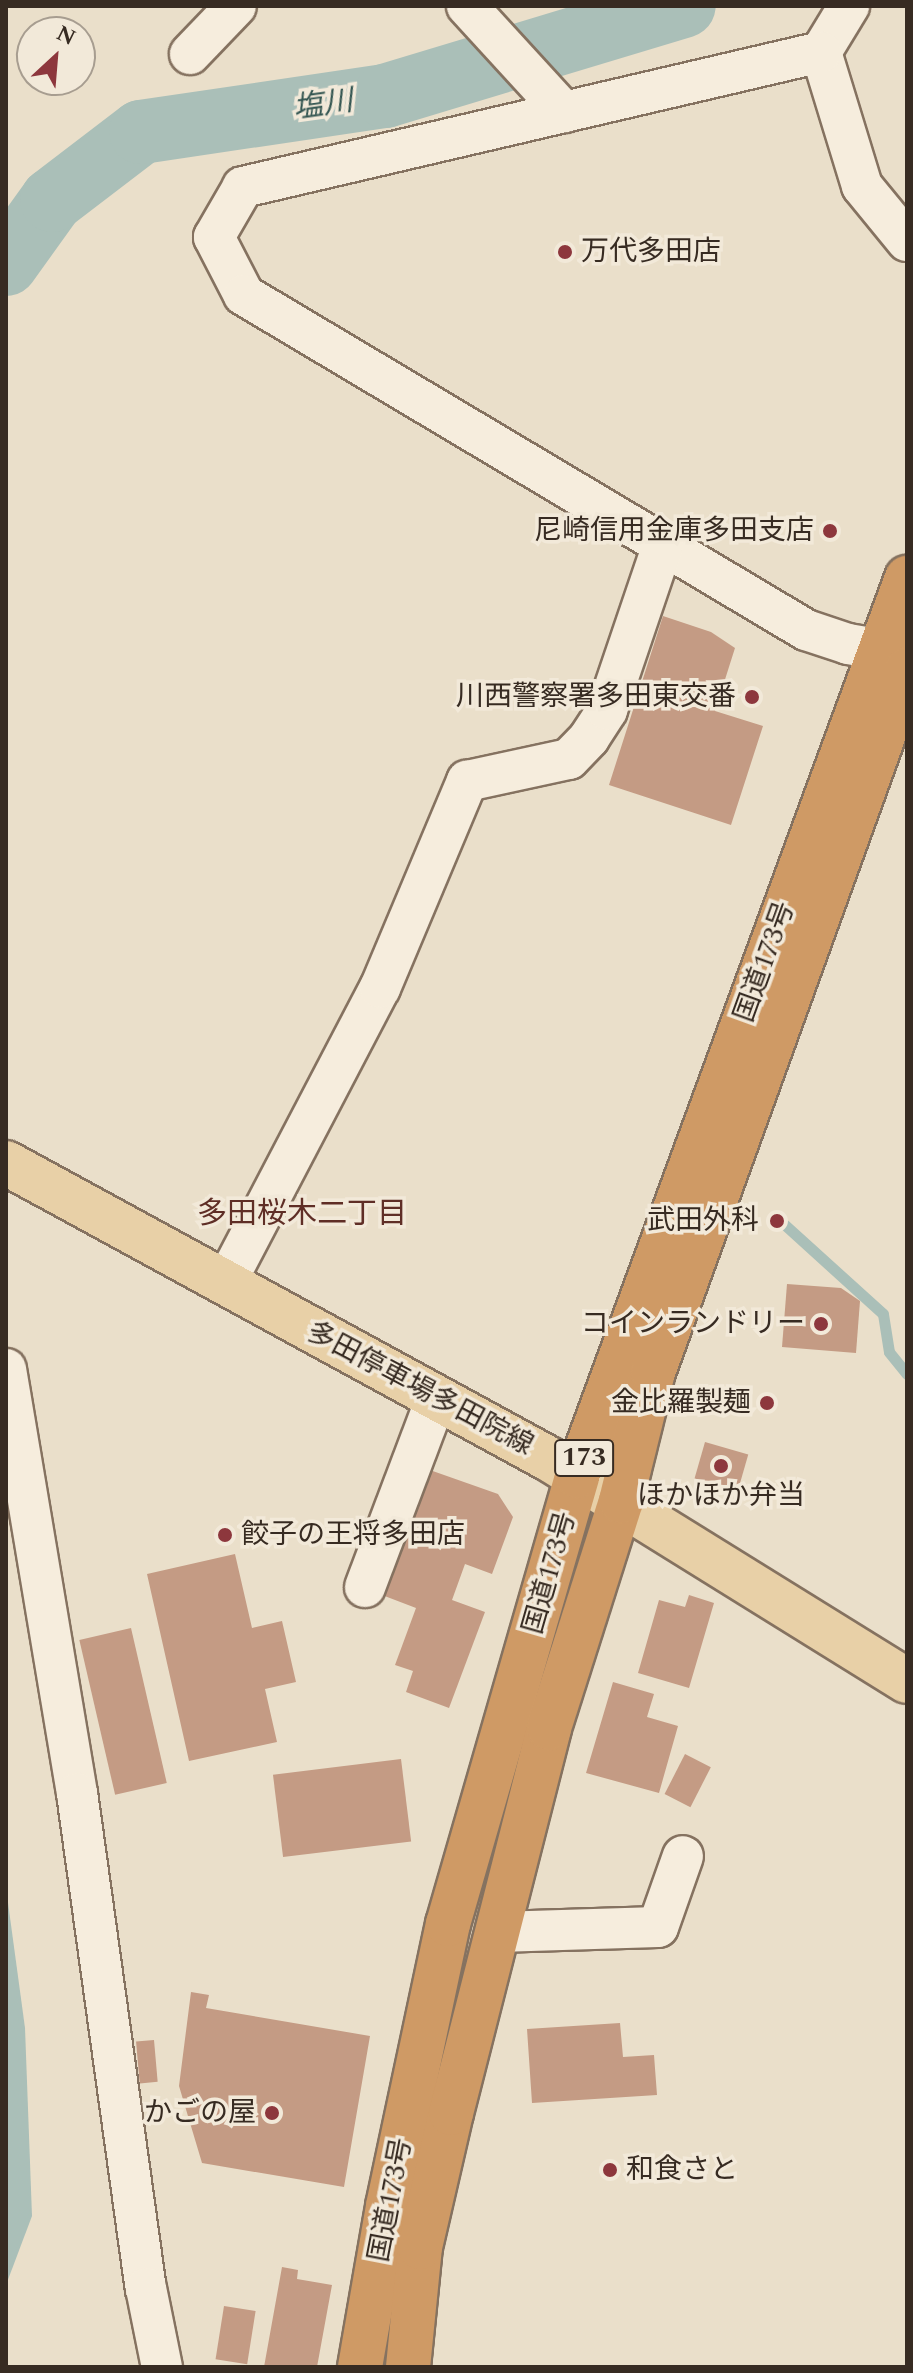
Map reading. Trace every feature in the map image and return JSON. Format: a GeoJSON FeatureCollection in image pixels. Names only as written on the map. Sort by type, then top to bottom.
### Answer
{"type":"FeatureCollection","features":[{"type":"Feature","properties":{"kind":"highway","name":"国道173号"},"geometry":{"type":"LineString","coordinates":[[408,2367],[420,2247],[549,1728],[621,1501],[653,1372],[898,658],[907,578]]}},
{"type":"Feature","properties":{"kind":"highway","name":"国道173号"},"geometry":{"type":"LineString","coordinates":[[360,2367],[388,2206],[448,1924],[577,1476],[898,658]]}},
{"type":"Feature","properties":{"kind":"main road","name":"多田停車場多田院線"},"geometry":{"type":"LineString","coordinates":[[6,1163],[621,1501],[907,1681]]}},
{"type":"Feature","properties":{"kind":"street"},"geometry":{"type":"LineString","coordinates":[[190,54],[236,6]]}},
{"type":"Feature","properties":{"kind":"street"},"geometry":{"type":"LineString","coordinates":[[467,6],[564,112]]}},
{"type":"Feature","properties":{"kind":"street"},"geometry":{"type":"LineString","coordinates":[[849,6],[821,52],[243,187],[214,237],[244,295],[806,630],[898,658]]}},
{"type":"Feature","properties":{"kind":"street"},"geometry":{"type":"LineString","coordinates":[[821,52],[862,186],[907,241]]}},
{"type":"Feature","properties":{"kind":"street"},"geometry":{"type":"LineString","coordinates":[[225,1284],[380,988],[467,781],[569,759],[589,738],[607,710],[663,545]]}},
{"type":"Feature","properties":{"kind":"street"},"geometry":{"type":"LineString","coordinates":[[6,1369],[77,1793],[146,2288],[162,2367]]}},
{"type":"Feature","properties":{"kind":"street"},"geometry":{"type":"LineString","coordinates":[[365,1587],[436,1399]]}},
{"type":"Feature","properties":{"kind":"street"},"geometry":{"type":"LineString","coordinates":[[498,1932],[658,1927],[683,1856]]}},
{"type":"Feature","properties":{"kind":"water"},"geometry":{"type":"Polygon","coordinates":[[[6,1888],[25,2028],[32,2216],[6,2285],[6,1888]]]}},
{"type":"Feature","properties":{"kind":"building"},"geometry":{"type":"Polygon","coordinates":[[[663,616],[711,632],[735,648],[715,711],[763,726],[731,825],[609,785],[663,616]]]}},
{"type":"Feature","properties":{"kind":"building","name":"コインランドリー"},"geometry":{"type":"Polygon","coordinates":[[[787,1284],[841,1288],[860,1301],[856,1353],[782,1347],[787,1284]]]}},
{"type":"Feature","properties":{"kind":"building","name":"ほかほか弁当"},"geometry":{"type":"Polygon","coordinates":[[[705,1442],[748,1454],[738,1491],[695,1479],[705,1442]]]}},
{"type":"Feature","properties":{"kind":"building"},"geometry":{"type":"Polygon","coordinates":[[[427,1469],[498,1494],[513,1517],[492,1574],[465,1564],[452,1600],[485,1612],[449,1708],[406,1692],[413,1671],[395,1665],[416,1608],[382,1595],[427,1469]]]}},
{"type":"Feature","properties":{"kind":"building"},"geometry":{"type":"Polygon","coordinates":[[[235,1554],[252,1628],[282,1621],[296,1682],[265,1689],[277,1742],[189,1761],[147,1574],[235,1554]]]}},
{"type":"Feature","properties":{"kind":"building"},"geometry":{"type":"Polygon","coordinates":[[[689,1595],[714,1603],[689,1688],[638,1673],[659,1600],[685,1607],[689,1595]]]}},
{"type":"Feature","properties":{"kind":"building"},"geometry":{"type":"Polygon","coordinates":[[[131,1628],[167,1783],[115,1795],[79,1640],[131,1628]]]}},
{"type":"Feature","properties":{"kind":"building"},"geometry":{"type":"Polygon","coordinates":[[[613,1682],[654,1694],[647,1717],[678,1726],[659,1793],[586,1773],[613,1682]]]}},
{"type":"Feature","properties":{"kind":"building"},"geometry":{"type":"Polygon","coordinates":[[[685,1754],[711,1767],[690,1807],[665,1794],[685,1754]]]}},
{"type":"Feature","properties":{"kind":"building"},"geometry":{"type":"Polygon","coordinates":[[[401,1759],[411,1841],[283,1857],[273,1775],[401,1759]]]}},
{"type":"Feature","properties":{"kind":"building","name":"かごの屋"},"geometry":{"type":"Polygon","coordinates":[[[191,1992],[209,1995],[206,2008],[370,2036],[344,2187],[202,2163],[179,2086],[191,1992]]]}},
{"type":"Feature","properties":{"kind":"building"},"geometry":{"type":"Polygon","coordinates":[[[620,2023],[623,2057],[654,2055],[657,2095],[532,2103],[527,2029],[620,2023]]]}},
{"type":"Feature","properties":{"kind":"building"},"geometry":{"type":"Polygon","coordinates":[[[154,2040],[158,2082],[140,2083],[136,2042],[154,2040]]]}},
{"type":"Feature","properties":{"kind":"building"},"geometry":{"type":"Polygon","coordinates":[[[282,2267],[298,2270],[297,2279],[332,2285],[317,2367],[264,2367],[282,2267]]]}},
{"type":"Feature","properties":{"kind":"building"},"geometry":{"type":"Polygon","coordinates":[[[224,2306],[256,2311],[247,2364],[216,2359],[224,2306]]]}},
{"type":"Feature","properties":{"kind":"waterway","name":"塩川"},"geometry":{"type":"LineString","coordinates":[[6,264],[52,200],[141,132],[385,96],[684,6]]}},
{"type":"Feature","properties":{"kind":"waterway"},"geometry":{"type":"LineString","coordinates":[[785,1225],[883,1314],[889,1352],[907,1374]]}},
{"type":"Feature","properties":{"kind":"place","name":"万代多田店"},"geometry":{"type":"Point","coordinates":[565,252]}},
{"type":"Feature","properties":{"kind":"place","name":"尼崎信用金庫多田支店"},"geometry":{"type":"Point","coordinates":[830,531]}},
{"type":"Feature","properties":{"kind":"place","name":"川西警察署多田東交番"},"geometry":{"type":"Point","coordinates":[752,697]}},
{"type":"Feature","properties":{"kind":"place","name":"武田外科"},"geometry":{"type":"Point","coordinates":[777,1221]}},
{"type":"Feature","properties":{"kind":"place","name":"コインランドリー"},"geometry":{"type":"Point","coordinates":[821,1324]}},
{"type":"Feature","properties":{"kind":"place","name":"金比羅製麺"},"geometry":{"type":"Point","coordinates":[767,1403]}},
{"type":"Feature","properties":{"kind":"place","name":"ほかほか弁当"},"geometry":{"type":"Point","coordinates":[721,1466]}},
{"type":"Feature","properties":{"kind":"place","name":"餃子の王将多田店"},"geometry":{"type":"Point","coordinates":[225,1535]}},
{"type":"Feature","properties":{"kind":"place","name":"かごの屋"},"geometry":{"type":"Point","coordinates":[272,2113]}},
{"type":"Feature","properties":{"kind":"place","name":"和食さと"},"geometry":{"type":"Point","coordinates":[610,2170]}},
{"type":"Feature","properties":{"kind":"district","name":"多田桜木二丁目"},"geometry":{"type":"Point","coordinates":[302,1214]}}]}
